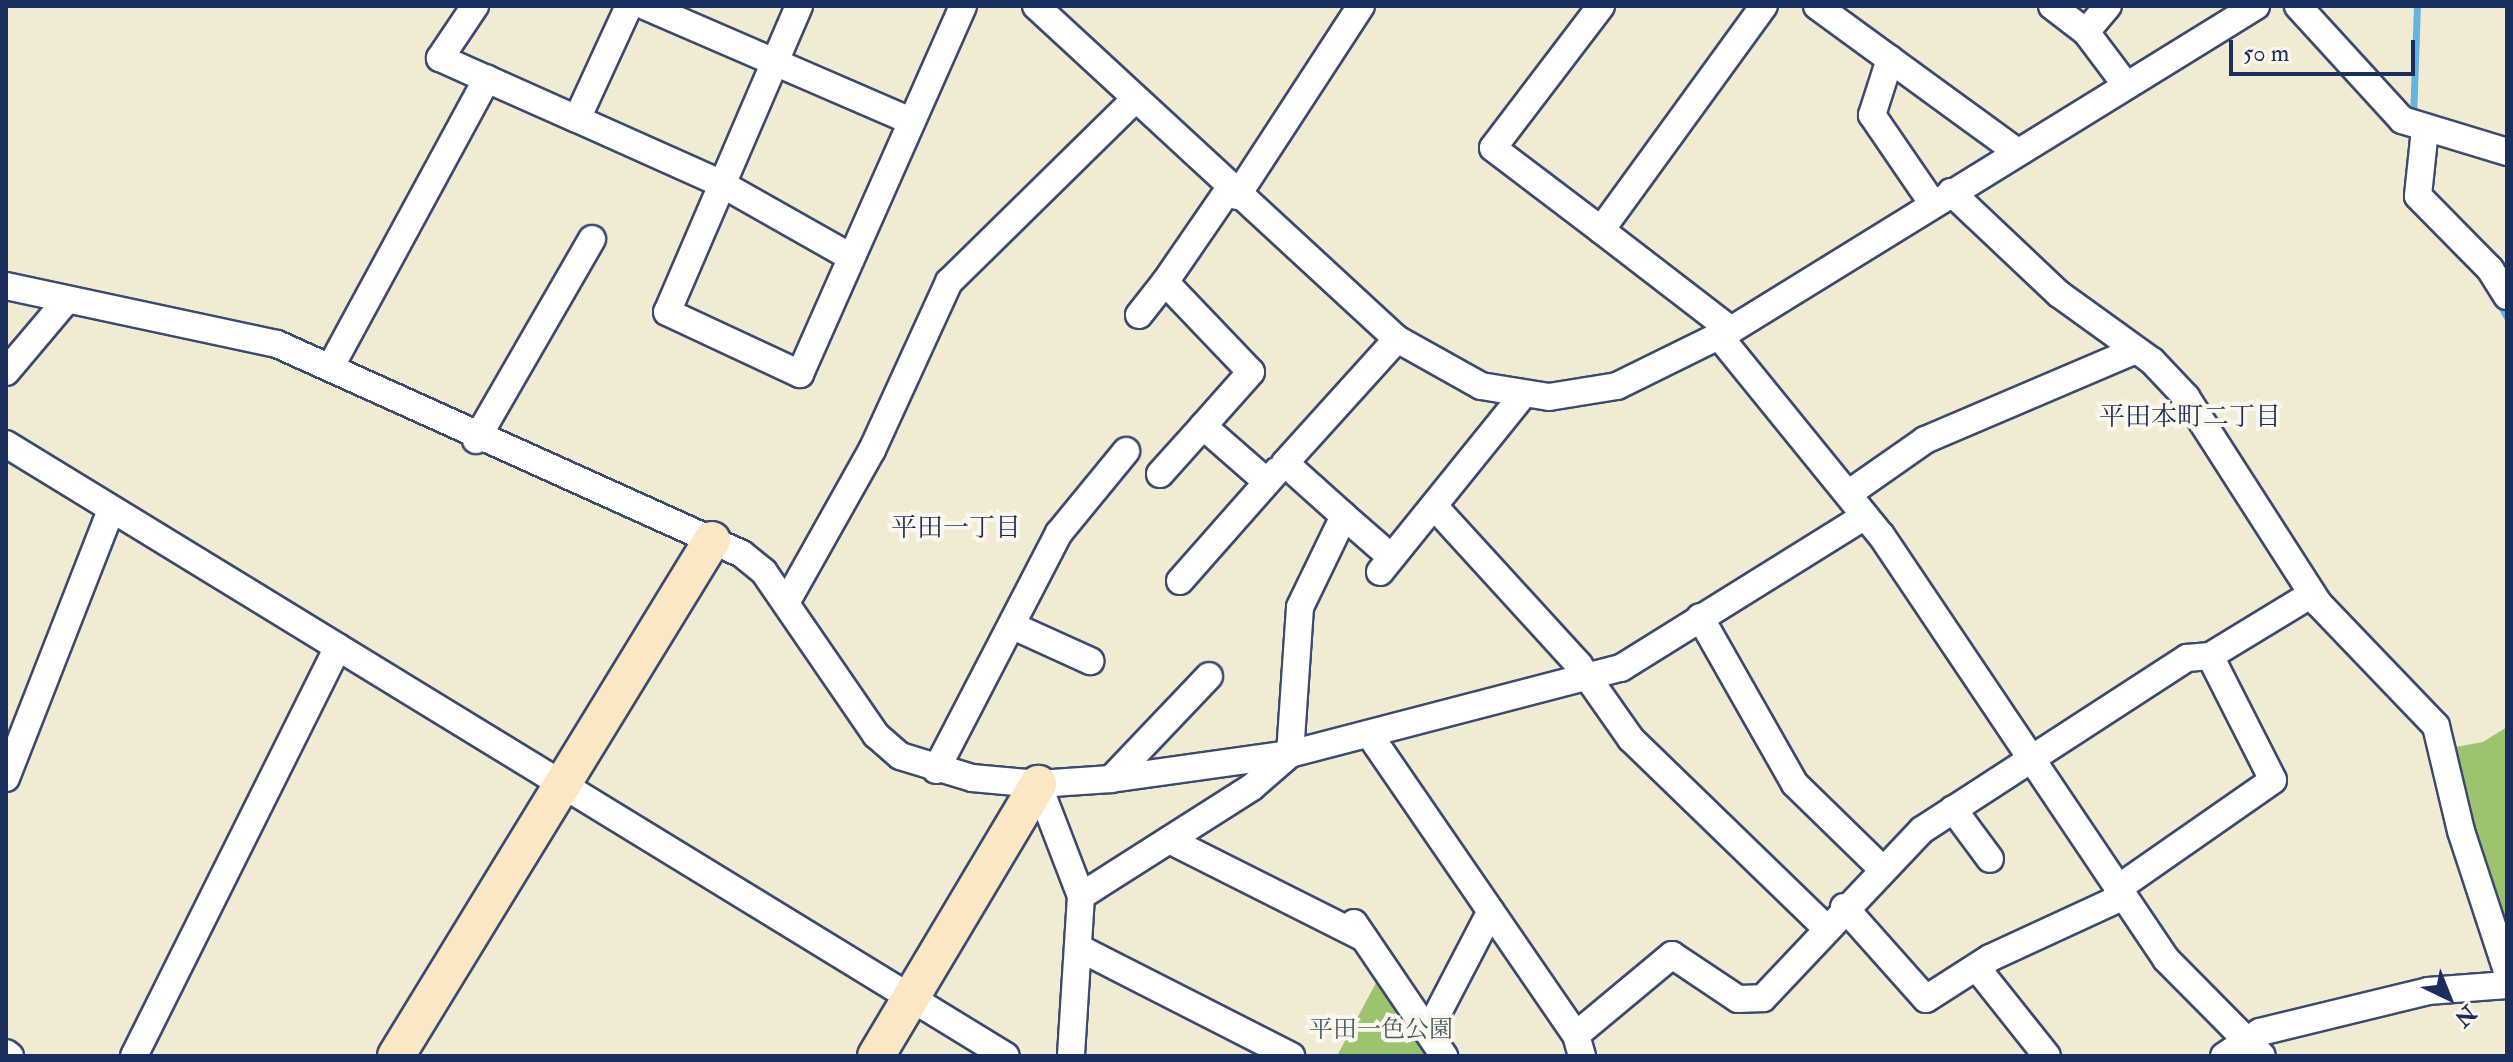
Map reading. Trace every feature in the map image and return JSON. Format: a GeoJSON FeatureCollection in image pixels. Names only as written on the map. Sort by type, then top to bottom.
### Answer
{"type":"FeatureCollection","features":[{"type":"Feature","properties":{"kind":"street"},"geometry":{"type":"LineString","coordinates":[[475,6],[440,58],[720,183],[851,257]]}},
{"type":"Feature","properties":{"kind":"street"},"geometry":{"type":"LineString","coordinates":[[577,119],[629,6]]}},
{"type":"Feature","properties":{"kind":"street"},"geometry":{"type":"LineString","coordinates":[[645,6],[911,121]]}},
{"type":"Feature","properties":{"kind":"street"},"geometry":{"type":"LineString","coordinates":[[799,6],[720,183],[667,312],[800,374],[963,6]]}},
{"type":"Feature","properties":{"kind":"street"},"geometry":{"type":"LineString","coordinates":[[1036,6],[1233,192],[1397,339],[1437,366],[1523,395],[1617,386],[1725,333],[2256,6]]}},
{"type":"Feature","properties":{"kind":"street"},"geometry":{"type":"LineString","coordinates":[[1139,315],[1233,192],[1361,6]]}},
{"type":"Feature","properties":{"kind":"street"},"geometry":{"type":"LineString","coordinates":[[1601,6],[1493,148],[1601,230],[1725,333],[1865,516],[2032,755],[2119,893],[2166,959],[2244,1052],[2260,1032],[2428,991],[2507,985]]}},
{"type":"Feature","properties":{"kind":"street"},"geometry":{"type":"LineString","coordinates":[[1601,230],[1764,6]]}},
{"type":"Feature","properties":{"kind":"street"},"geometry":{"type":"LineString","coordinates":[[1817,6],[2017,152]]}},
{"type":"Feature","properties":{"kind":"street"},"geometry":{"type":"LineString","coordinates":[[2052,6],[2086,32],[2126,85]]}},
{"type":"Feature","properties":{"kind":"street"},"geometry":{"type":"LineString","coordinates":[[2086,32],[2108,6]]}},
{"type":"Feature","properties":{"kind":"street"},"geometry":{"type":"LineString","coordinates":[[2298,6],[2414,125],[2507,152]]}},
{"type":"Feature","properties":{"kind":"street"},"geometry":{"type":"LineString","coordinates":[[1890,59],[1872,115],[1942,198],[2134,351],[2186,397],[2312,594],[2436,726],[2461,831],[2507,971]]}},
{"type":"Feature","properties":{"kind":"street"},"geometry":{"type":"LineString","coordinates":[[331,366],[487,79]]}},
{"type":"Feature","properties":{"kind":"street"},"geometry":{"type":"LineString","coordinates":[[786,603],[872,450],[949,282],[1134,100]]}},
{"type":"Feature","properties":{"kind":"street"},"geometry":{"type":"LineString","coordinates":[[2414,125],[2418,196],[2490,269],[2507,296]]}},
{"type":"Feature","properties":{"kind":"street"},"geometry":{"type":"LineString","coordinates":[[476,440],[592,239]]}},
{"type":"Feature","properties":{"kind":"street"},"geometry":{"type":"LineString","coordinates":[[1160,474],[1251,372],[1165,282]]}},
{"type":"Feature","properties":{"kind":"street"},"geometry":{"type":"LineString","coordinates":[[6,286],[277,344],[331,366],[476,440],[712,540],[764,572],[876,735],[900,756],[936,770],[1038,784],[1111,779],[1290,754],[1621,668],[1865,516]]}},
{"type":"Feature","properties":{"kind":"street"},"geometry":{"type":"LineString","coordinates":[[6,372],[66,301]]}},
{"type":"Feature","properties":{"kind":"street"},"geometry":{"type":"LineString","coordinates":[[1180,581],[1397,339]]}},
{"type":"Feature","properties":{"kind":"street"},"geometry":{"type":"LineString","coordinates":[[1848,494],[1925,440],[2134,351]]}},
{"type":"Feature","properties":{"kind":"street"},"geometry":{"type":"LineString","coordinates":[[1285,463],[1344,516],[1386,564],[1523,395]]}},
{"type":"Feature","properties":{"kind":"street"},"geometry":{"type":"LineString","coordinates":[[1203,426],[1267,482]]}},
{"type":"Feature","properties":{"kind":"street"},"geometry":{"type":"LineString","coordinates":[[6,444],[1006,1056]]}},
{"type":"Feature","properties":{"kind":"street"},"geometry":{"type":"LineString","coordinates":[[936,770],[1059,533],[1126,451]]}},
{"type":"Feature","properties":{"kind":"street"},"geometry":{"type":"LineString","coordinates":[[1434,506],[1584,676],[1631,739],[1826,928]]}},
{"type":"Feature","properties":{"kind":"street"},"geometry":{"type":"LineString","coordinates":[[6,778],[111,510]]}},
{"type":"Feature","properties":{"kind":"street"},"geometry":{"type":"LineString","coordinates":[[1290,754],[1300,607],[1344,516]]}},
{"type":"Feature","properties":{"kind":"street"},"geometry":{"type":"LineString","coordinates":[[396,1056],[565,787],[712,540]]}},
{"type":"Feature","properties":{"kind":"street"},"geometry":{"type":"LineString","coordinates":[[1369,734],[1579,1045],[1672,955],[1738,999],[1763,998],[1881,868],[1953,809],[2032,755],[2187,658],[2210,656],[2312,594]]}},
{"type":"Feature","properties":{"kind":"street"},"geometry":{"type":"LineString","coordinates":[[1700,617],[1795,784],[1881,868]]}},
{"type":"Feature","properties":{"kind":"street"},"geometry":{"type":"LineString","coordinates":[[1013,626],[1090,661]]}},
{"type":"Feature","properties":{"kind":"street"},"geometry":{"type":"LineString","coordinates":[[134,1056],[338,647]]}},
{"type":"Feature","properties":{"kind":"street"},"geometry":{"type":"LineString","coordinates":[[1844,907],[1926,999],[1977,968],[2119,893],[2273,780],[2210,656]]}},
{"type":"Feature","properties":{"kind":"street"},"geometry":{"type":"LineString","coordinates":[[1111,779],[1209,676]]}},
{"type":"Feature","properties":{"kind":"street"},"geometry":{"type":"LineString","coordinates":[[1081,896],[1169,840],[1290,754]]}},
{"type":"Feature","properties":{"kind":"street"},"geometry":{"type":"LineString","coordinates":[[1038,784],[1081,896],[1081,949],[1071,1056]]}},
{"type":"Feature","properties":{"kind":"street"},"geometry":{"type":"LineString","coordinates":[[876,1056],[1038,784]]}},
{"type":"Feature","properties":{"kind":"street"},"geometry":{"type":"LineString","coordinates":[[1953,809],[1990,859]]}},
{"type":"Feature","properties":{"kind":"street"},"geometry":{"type":"LineString","coordinates":[[1169,840],[1359,930],[1444,1056]]}},
{"type":"Feature","properties":{"kind":"street"},"geometry":{"type":"LineString","coordinates":[[1428,1032],[1491,911]]}},
{"type":"Feature","properties":{"kind":"street"},"geometry":{"type":"LineString","coordinates":[[1081,949],[1291,1056]]}},
{"type":"Feature","properties":{"kind":"street"},"geometry":{"type":"LineString","coordinates":[[1977,968],[2047,1056]]}},
{"type":"Feature","properties":{"kind":"green space"},"geometry":{"type":"Polygon","coordinates":[[[2507,727],[2507,943],[2450,748],[2483,742],[2507,727]]]}},
{"type":"Feature","properties":{"kind":"green space","name":"平田一色公園"},"geometry":{"type":"Polygon","coordinates":[[[1378,979],[1430,1056],[1337,1056],[1378,979]]]}},
{"type":"Feature","properties":{"kind":"waterway"},"geometry":{"type":"LineString","coordinates":[[2413,119],[2417,6]]}},
{"type":"Feature","properties":{"kind":"waterway"},"geometry":{"type":"LineString","coordinates":[[2498,301],[2507,317]]}},
{"type":"Feature","properties":{"kind":"district","name":"平田本町二丁目"},"geometry":{"type":"Point","coordinates":[2190,418]}},
{"type":"Feature","properties":{"kind":"district","name":"平田一丁目"},"geometry":{"type":"Point","coordinates":[956,529]}}]}
